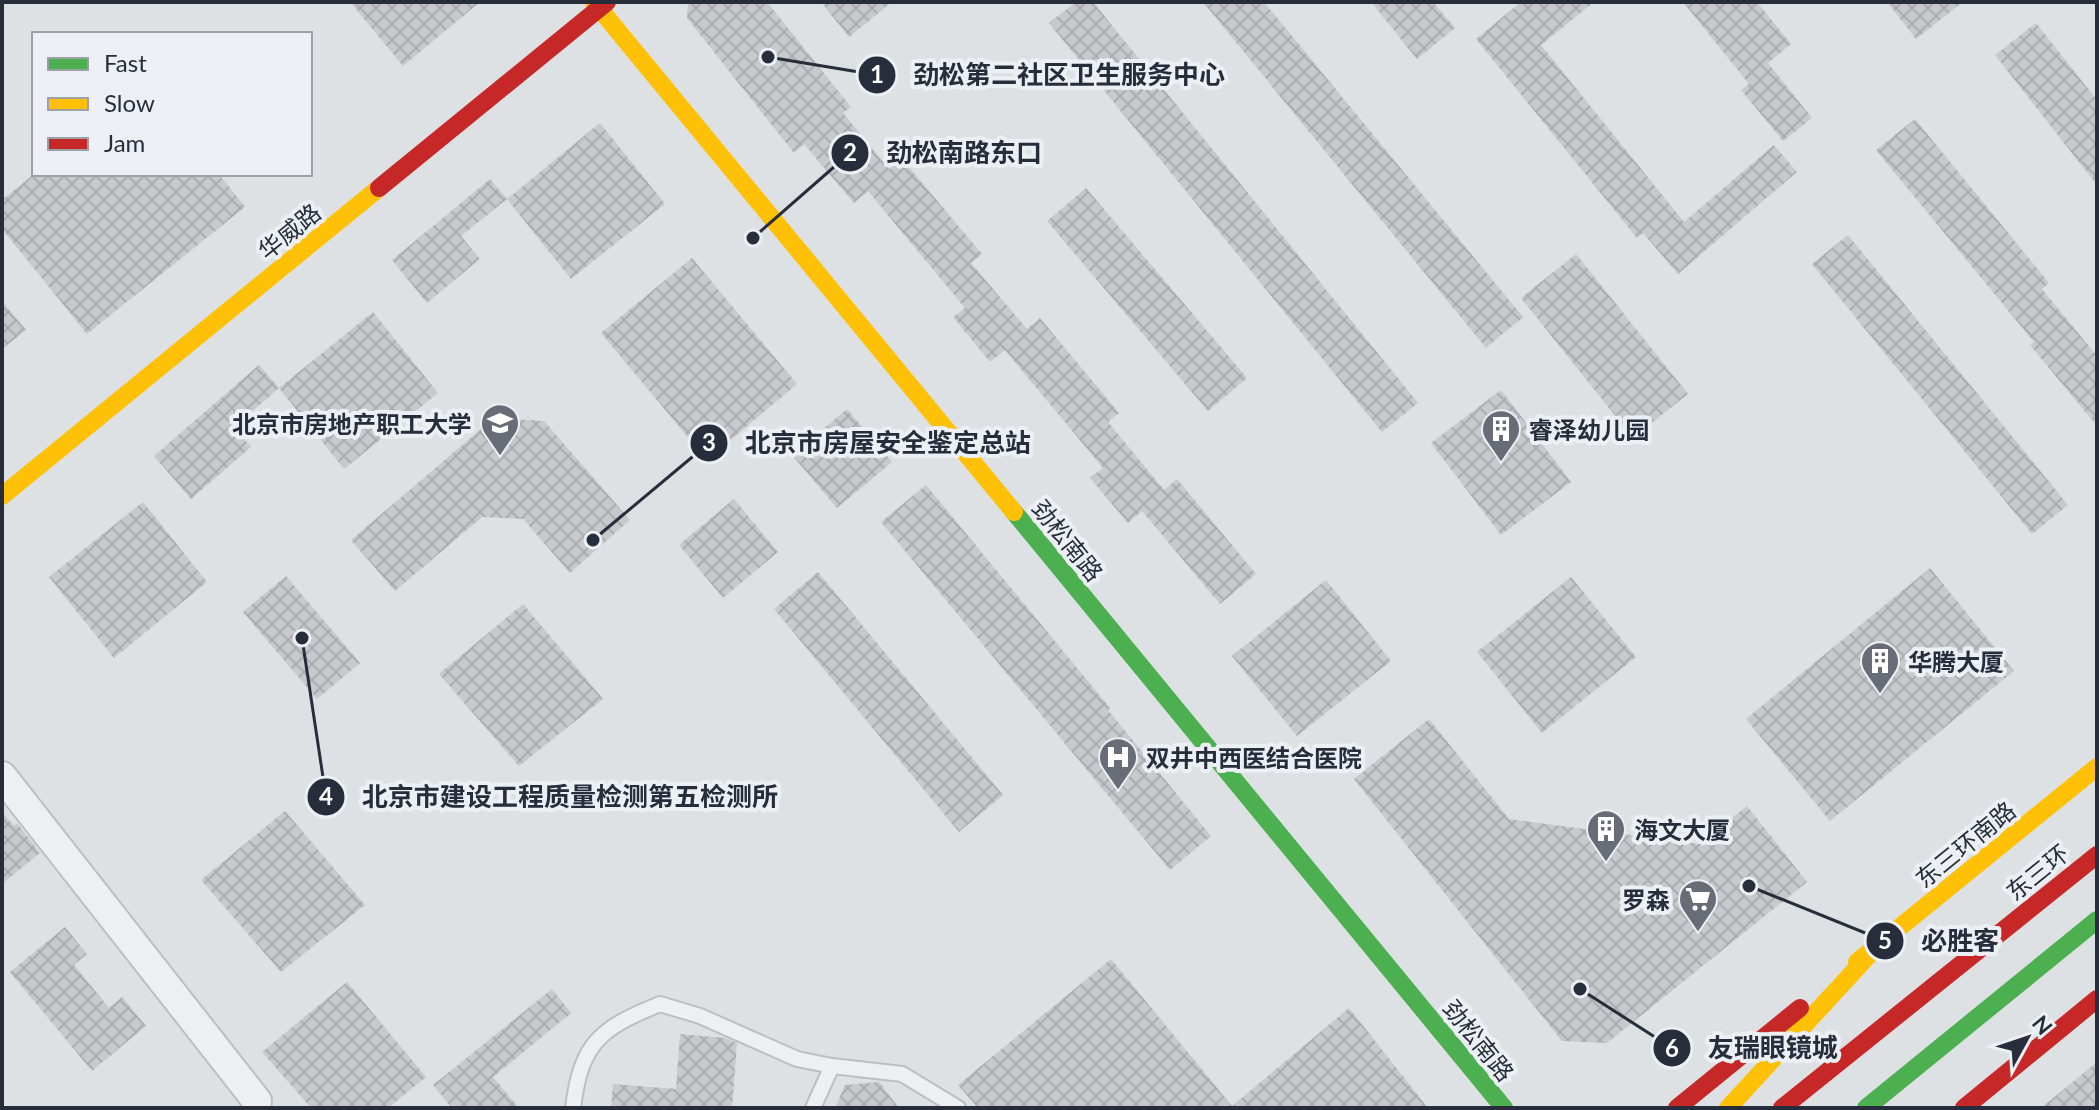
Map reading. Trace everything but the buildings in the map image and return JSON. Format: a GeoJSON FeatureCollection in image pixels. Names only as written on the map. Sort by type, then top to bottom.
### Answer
{"type":"FeatureCollection","features":[{"type":"Feature","properties":{"kind":"main road","name":"华威路"},"geometry":{"type":"LineString","coordinates":[[2,496],[600,4]]}},
{"type":"Feature","properties":{"kind":"main road","name":"劲松南路"},"geometry":{"type":"LineString","coordinates":[[600,4],[1504,1108]]}},
{"type":"Feature","properties":{"kind":"main road","name":"东三环南路"},"geometry":{"type":"LineString","coordinates":[[1677,1108],[2097,767]]}},
{"type":"Feature","properties":{"kind":"main road","name":"东三环"},"geometry":{"type":"LineString","coordinates":[[1782,1108],[2097,855]]}},
{"type":"Feature","properties":{"kind":"main road"},"geometry":{"type":"LineString","coordinates":[[1866,1108],[2097,920]]}},
{"type":"Feature","properties":{"kind":"main road"},"geometry":{"type":"LineString","coordinates":[[1728,1108],[1879,944]]}},
{"type":"Feature","properties":{"kind":"main road"},"geometry":{"type":"LineString","coordinates":[[1964,1108],[2097,999]]}},
{"type":"Feature","properties":{"kind":"street"},"geometry":{"type":"LineString","coordinates":[[2,776],[257,1101],[256,1108]]}},
{"type":"Feature","properties":{"kind":"lane"},"geometry":{"type":"LineString","coordinates":[[573,1108],[577,1074],[594,1042],[625,1018],[660,1004],[700,1016],[797,1059],[902,1074],[958,1108]]}},
{"type":"Feature","properties":{"kind":"lane"},"geometry":{"type":"LineString","coordinates":[[813,1108],[832,1066]]}},
{"type":"Feature","properties":{"kind":"traffic: fast"},"geometry":{"type":"LineString","coordinates":[[1014,512],[1504,1108]]}},
{"type":"Feature","properties":{"kind":"traffic: fast"},"geometry":{"type":"LineString","coordinates":[[1866,1108],[2097,920]]}},
{"type":"Feature","properties":{"kind":"traffic: slow"},"geometry":{"type":"LineString","coordinates":[[594,2],[1014,512]]}},
{"type":"Feature","properties":{"kind":"traffic: slow"},"geometry":{"type":"LineString","coordinates":[[2,496],[379,188]]}},
{"type":"Feature","properties":{"kind":"traffic: slow"},"geometry":{"type":"LineString","coordinates":[[1857,962],[2097,767]]}},
{"type":"Feature","properties":{"kind":"traffic: slow"},"geometry":{"type":"LineString","coordinates":[[1728,1108],[1879,944]]}},
{"type":"Feature","properties":{"kind":"traffic: jam"},"geometry":{"type":"LineString","coordinates":[[379,188],[607,2]]}},
{"type":"Feature","properties":{"kind":"traffic: jam"},"geometry":{"type":"LineString","coordinates":[[1782,1108],[2097,855]]}},
{"type":"Feature","properties":{"kind":"traffic: jam"},"geometry":{"type":"LineString","coordinates":[[1964,1108],[2097,999]]}},
{"type":"Feature","properties":{"kind":"traffic: jam"},"geometry":{"type":"LineString","coordinates":[[1677,1108],[1800,1008]]}},
{"type":"Feature","properties":{"kind":"place","name":"劲松第二社区卫生服务中心"},"geometry":{"type":"Point","coordinates":[768,57]}},
{"type":"Feature","properties":{"kind":"place","name":"劲松南路东口"},"geometry":{"type":"Point","coordinates":[753,238]}},
{"type":"Feature","properties":{"kind":"place","name":"北京市房地产职工大学"},"geometry":{"type":"Point","coordinates":[500,457]}},
{"type":"Feature","properties":{"kind":"place","name":"睿泽幼儿园"},"geometry":{"type":"Point","coordinates":[1501,463]}},
{"type":"Feature","properties":{"kind":"place","name":"北京市房屋安全鉴定总站"},"geometry":{"type":"Point","coordinates":[593,540]}},
{"type":"Feature","properties":{"kind":"place","name":"北京市建设工程质量检测第五检测所"},"geometry":{"type":"Point","coordinates":[302,638]}},
{"type":"Feature","properties":{"kind":"place","name":"华腾大厦"},"geometry":{"type":"Point","coordinates":[1880,695]}},
{"type":"Feature","properties":{"kind":"place","name":"双井中西医结合医院"},"geometry":{"type":"Point","coordinates":[1118,791]}},
{"type":"Feature","properties":{"kind":"place","name":"海文大厦"},"geometry":{"type":"Point","coordinates":[1606,863]}},
{"type":"Feature","properties":{"kind":"place","name":"必胜客"},"geometry":{"type":"Point","coordinates":[1749,886]}},
{"type":"Feature","properties":{"kind":"place","name":"罗森"},"geometry":{"type":"Point","coordinates":[1698,933]}},
{"type":"Feature","properties":{"kind":"place","name":"友瑞眼镜城"},"geometry":{"type":"Point","coordinates":[1580,989]}}]}
